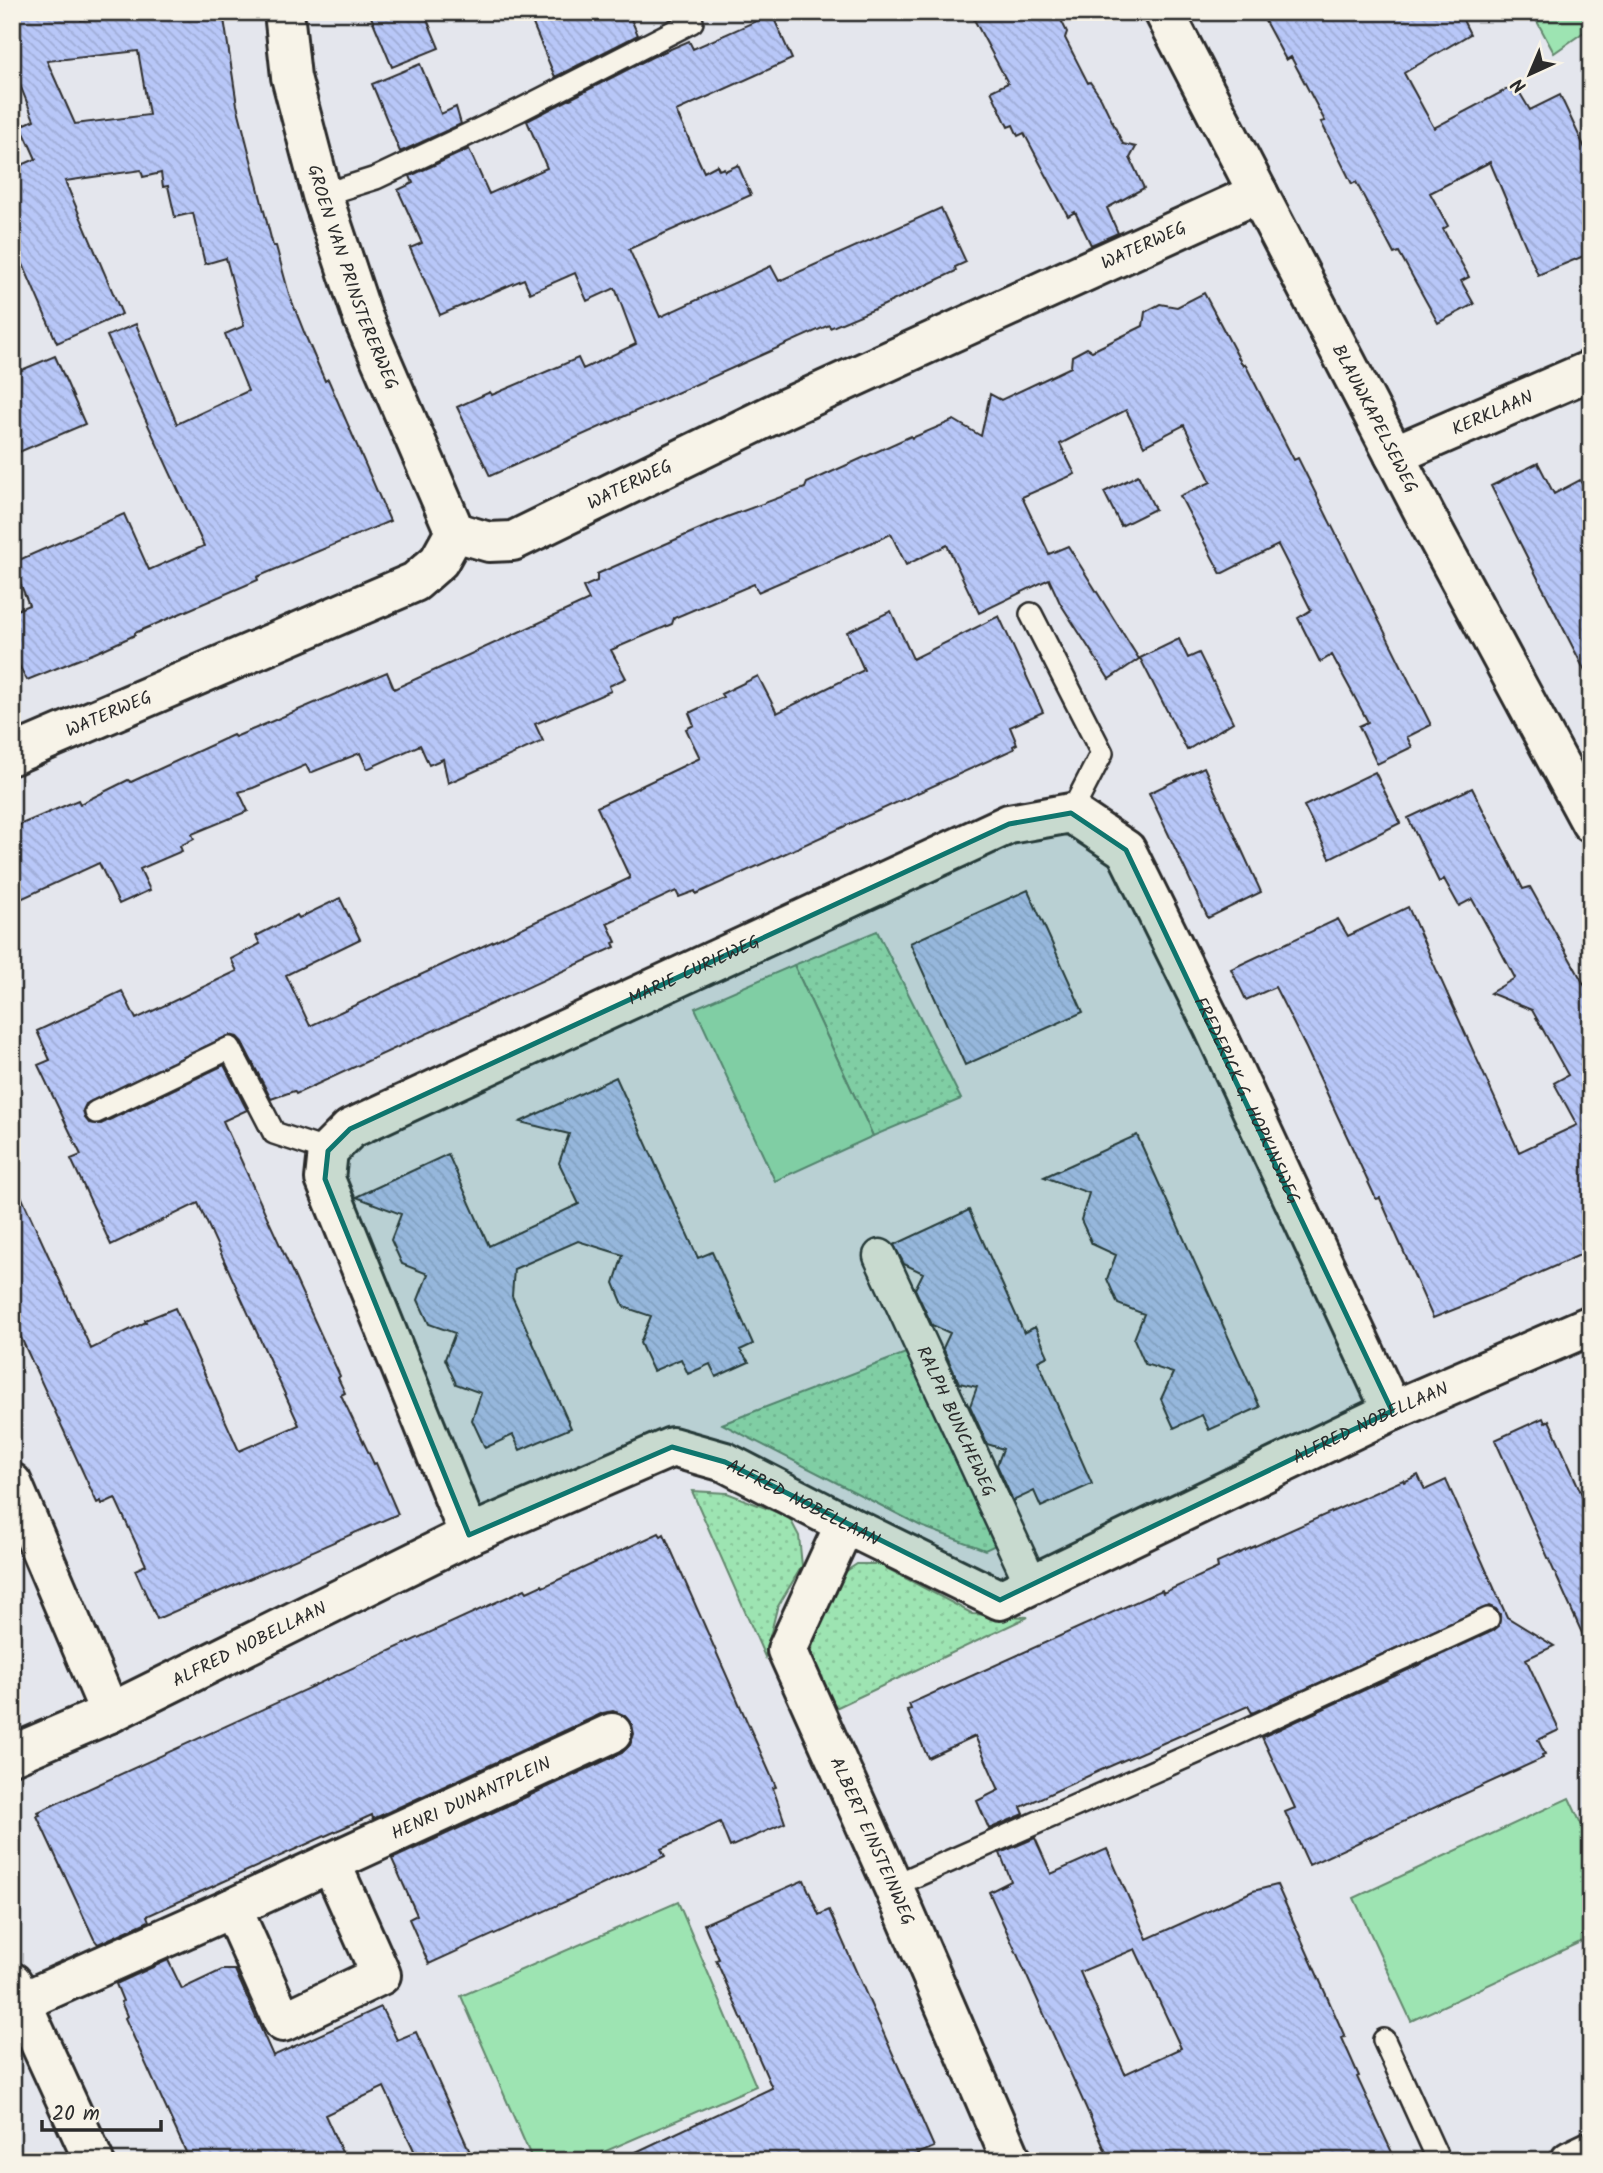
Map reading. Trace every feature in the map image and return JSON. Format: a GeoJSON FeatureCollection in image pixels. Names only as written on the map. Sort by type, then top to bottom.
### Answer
{"type":"FeatureCollection","features":[{"type":"Feature","properties":{"kind":"street","name":"GROEN VAN PRINSTERERWEG"},"geometry":{"type":"LineString","coordinates":[[284,12],[291,77],[322,195],[363,318],[455,533]]}},
{"type":"Feature","properties":{"kind":"street","name":"BLAUWKAPELSEWEG"},"geometry":{"type":"LineString","coordinates":[[1164,12],[1394,455],[1591,823]]}},
{"type":"Feature","properties":{"kind":"street","name":"WATERWEG"},"geometry":{"type":"LineString","coordinates":[[12,755],[415,582],[439,561],[455,533],[489,542],[513,541],[786,408],[1258,192]]}},
{"type":"Feature","properties":{"kind":"street","name":"KERKLAAN"},"geometry":{"type":"LineString","coordinates":[[1394,455],[1591,370]]}},
{"type":"Feature","properties":{"kind":"street","name":"MARIE CURIEWEG"},"geometry":{"type":"LineString","coordinates":[[328,1151],[350,1129],[1009,824],[1071,813]]}},
{"type":"Feature","properties":{"kind":"street","name":"FREDERICK G. HOPKINSWEG"},"geometry":{"type":"LineString","coordinates":[[1071,813],[1126,850],[1213,1026],[1392,1411]]}},
{"type":"Feature","properties":{"kind":"street"},"geometry":{"type":"LineString","coordinates":[[328,1151],[325,1179],[469,1535]]}},
{"type":"Feature","properties":{"kind":"street","name":"RALPH BUNCHEWEG"},"geometry":{"type":"LineString","coordinates":[[880,1256],[1032,1585]]}},
{"type":"Feature","properties":{"kind":"street","name":"ALFRED NOBELLAAN"},"geometry":{"type":"LineString","coordinates":[[12,1755],[110,1713],[469,1535],[672,1447],[725,1462],[1000,1600],[1392,1411],[1591,1325]]}},
{"type":"Feature","properties":{"kind":"street"},"geometry":{"type":"LineString","coordinates":[[12,1483],[110,1713]]}},
{"type":"Feature","properties":{"kind":"street","name":"ALBERT EINSTEINWEG"},"geometry":{"type":"LineString","coordinates":[[845,1524],[788,1650],[1012,2161]]}},
{"type":"Feature","properties":{"kind":"street","name":"HENRI DUNANTPLEIN"},"geometry":{"type":"LineString","coordinates":[[94,2161],[17,1992],[232,1908],[612,1733]]}},
{"type":"Feature","properties":{"kind":"street"},"geometry":{"type":"LineString","coordinates":[[232,1908],[283,2022],[381,1975],[331,1863]]}},
{"type":"Feature","properties":{"kind":"street"},"geometry":{"type":"LineString","coordinates":[[1570,2161],[1591,2151]]}},
{"type":"Feature","properties":{"kind":"lane"},"geometry":{"type":"LineString","coordinates":[[322,195],[376,178],[520,110],[692,22],[690,12]]}},
{"type":"Feature","properties":{"kind":"lane"},"geometry":{"type":"LineString","coordinates":[[1031,614],[1102,753],[1071,813]]}},
{"type":"Feature","properties":{"kind":"lane"},"geometry":{"type":"LineString","coordinates":[[96,1112],[230,1048],[274,1133],[328,1151]]}},
{"type":"Feature","properties":{"kind":"lane"},"geometry":{"type":"LineString","coordinates":[[893,1886],[1202,1750],[1488,1619]]}},
{"type":"Feature","properties":{"kind":"lane"},"geometry":{"type":"LineString","coordinates":[[1384,2040],[1439,2161]]}},
{"type":"Feature","properties":{"kind":"highlighted area"},"geometry":{"type":"Polygon","coordinates":[[[1071,813],[1126,850],[1392,1411],[1000,1600],[725,1462],[672,1447],[469,1535],[325,1179],[328,1151],[350,1129],[1009,824],[1071,813]]]}},
{"type":"Feature","properties":{"kind":"green space"},"geometry":{"type":"Polygon","coordinates":[[[1532,12],[1591,12],[1591,27],[1554,53],[1532,12]]]}},
{"type":"Feature","properties":{"kind":"green space"},"geometry":{"type":"Polygon","coordinates":[[[877,931],[961,1099],[873,1136],[794,965],[877,931]]]}},
{"type":"Feature","properties":{"kind":"green space"},"geometry":{"type":"Polygon","coordinates":[[[794,965],[873,1136],[775,1181],[695,1008],[794,965]]]}},
{"type":"Feature","properties":{"kind":"green space"},"geometry":{"type":"Polygon","coordinates":[[[916,1349],[1002,1542],[985,1550],[921,1526],[722,1424],[916,1349]]]}},
{"type":"Feature","properties":{"kind":"green space"},"geometry":{"type":"Polygon","coordinates":[[[692,1491],[727,1493],[789,1517],[799,1536],[802,1566],[777,1608],[765,1657],[692,1491]]]}},
{"type":"Feature","properties":{"kind":"green space"},"geometry":{"type":"Polygon","coordinates":[[[857,1564],[879,1564],[973,1614],[1028,1617],[823,1714],[811,1661],[814,1630],[836,1578],[857,1564]]]}},
{"type":"Feature","properties":{"kind":"green space"},"geometry":{"type":"Polygon","coordinates":[[[1569,1798],[1591,1845],[1591,1937],[1411,2021],[1354,1898],[1569,1798]]]}},
{"type":"Feature","properties":{"kind":"green space"},"geometry":{"type":"Polygon","coordinates":[[[678,1902],[756,2086],[583,2161],[533,2161],[461,1996],[678,1902]]]}},
{"type":"Feature","properties":{"kind":"building"},"geometry":{"type":"Polygon","coordinates":[[[12,12],[78,12],[81,20],[140,12],[223,12],[237,105],[273,246],[276,246],[289,294],[306,337],[325,381],[328,379],[390,521],[257,577],[258,580],[95,653],[27,680],[12,653],[12,612],[29,605],[12,563],[124,514],[149,570],[204,546],[107,336],[136,324],[177,424],[248,391],[225,334],[244,326],[226,258],[205,264],[193,213],[175,217],[168,186],[163,187],[161,173],[143,177],[141,170],[65,181],[122,314],[57,343],[12,239],[12,169],[36,159],[21,126],[34,120],[12,65],[12,12]],[[138,51],[47,61],[75,124],[149,115],[138,51]]]}},
{"type":"Feature","properties":{"kind":"building"},"geometry":{"type":"Polygon","coordinates":[[[369,12],[424,12],[439,48],[392,67],[369,12]]]}},
{"type":"Feature","properties":{"kind":"building"},"geometry":{"type":"Polygon","coordinates":[[[528,12],[628,12],[638,35],[555,77],[528,12]]]}},
{"type":"Feature","properties":{"kind":"building"},"geometry":{"type":"Polygon","coordinates":[[[970,12],[1057,12],[1067,32],[1065,38],[1088,83],[1090,82],[1101,98],[1123,144],[1136,147],[1130,158],[1144,188],[1107,208],[1118,233],[1091,245],[1075,212],[1068,216],[1024,133],[1018,136],[1013,125],[1008,127],[991,91],[1008,83],[970,12]]]}},
{"type":"Feature","properties":{"kind":"building"},"geometry":{"type":"Polygon","coordinates":[[[1260,12],[1459,12],[1470,34],[1404,73],[1434,128],[1515,85],[1530,110],[1560,95],[1591,161],[1591,253],[1538,275],[1490,162],[1430,193],[1448,226],[1443,229],[1469,277],[1461,281],[1474,304],[1438,323],[1399,252],[1394,254],[1356,182],[1352,184],[1321,122],[1325,121],[1291,57],[1286,60],[1260,12]]]}},
{"type":"Feature","properties":{"kind":"building"},"geometry":{"type":"Polygon","coordinates":[[[772,14],[792,59],[676,111],[704,172],[717,165],[719,170],[724,168],[725,171],[738,165],[751,195],[629,249],[660,317],[771,266],[779,281],[941,208],[966,262],[955,267],[956,271],[882,306],[830,328],[829,325],[490,476],[457,407],[578,358],[583,369],[636,344],[615,288],[587,301],[575,273],[530,293],[524,279],[440,315],[410,248],[422,243],[398,190],[413,183],[410,176],[469,149],[489,194],[547,168],[527,121],[652,57],[689,41],[693,49],[772,14]]]}},
{"type":"Feature","properties":{"kind":"building"},"geometry":{"type":"Polygon","coordinates":[[[420,64],[441,114],[456,107],[461,124],[400,152],[372,84],[420,64]]]}},
{"type":"Feature","properties":{"kind":"building"},"geometry":{"type":"Polygon","coordinates":[[[1204,293],[1243,366],[1245,364],[1294,460],[1298,458],[1431,725],[1407,737],[1412,747],[1377,764],[1359,726],[1368,722],[1332,655],[1320,662],[1298,618],[1311,610],[1278,545],[1221,574],[1180,496],[1211,482],[1184,425],[1144,446],[1126,410],[1060,444],[1075,474],[1022,497],[1049,554],[1068,546],[1139,659],[1109,679],[1060,603],[1049,579],[979,613],[947,545],[906,565],[891,534],[758,592],[754,584],[674,618],[672,624],[611,650],[626,678],[609,686],[611,691],[535,724],[543,741],[448,783],[443,759],[429,765],[420,745],[367,769],[360,753],[310,773],[306,765],[239,792],[248,811],[192,834],[194,839],[180,846],[182,851],[140,869],[150,890],[119,904],[99,863],[12,903],[12,828],[78,800],[80,804],[128,780],[131,782],[233,735],[235,737],[387,672],[394,689],[589,600],[583,587],[597,581],[597,574],[727,517],[805,488],[807,483],[911,436],[912,438],[954,420],[981,436],[990,394],[1001,400],[1071,367],[1072,356],[1087,348],[1092,351],[1143,326],[1145,312],[1160,304],[1177,307],[1204,293]]]}},
{"type":"Feature","properties":{"kind":"building"},"geometry":{"type":"Polygon","coordinates":[[[55,356],[85,424],[12,455],[12,374],[55,356]]]}},
{"type":"Feature","properties":{"kind":"building"},"geometry":{"type":"Polygon","coordinates":[[[1538,463],[1554,494],[1580,480],[1591,501],[1591,683],[1491,486],[1538,463]]]}},
{"type":"Feature","properties":{"kind":"building"},"geometry":{"type":"Polygon","coordinates":[[[1138,475],[1155,509],[1121,526],[1104,492],[1138,475]]]}},
{"type":"Feature","properties":{"kind":"building"},"geometry":{"type":"Polygon","coordinates":[[[891,611],[913,659],[999,616],[1043,712],[1010,727],[1017,744],[1013,746],[1014,749],[696,894],[695,891],[679,897],[676,891],[607,923],[616,942],[613,943],[615,947],[296,1094],[294,1091],[271,1099],[242,1042],[230,1035],[86,1104],[83,1110],[85,1118],[89,1123],[101,1124],[224,1065],[247,1110],[223,1121],[340,1376],[338,1378],[345,1393],[341,1395],[374,1464],[376,1463],[398,1514],[157,1619],[135,1570],[146,1565],[115,1498],[102,1504],[101,1501],[97,1503],[12,1318],[12,1176],[91,1349],[146,1322],[145,1320],[175,1308],[239,1451],[299,1425],[198,1203],[111,1245],[71,1159],[81,1155],[38,1065],[50,1060],[37,1031],[122,991],[136,1019],[237,971],[231,959],[260,944],[256,936],[297,915],[299,918],[340,898],[360,939],[286,975],[310,1026],[630,878],[597,807],[700,758],[686,729],[694,725],[689,713],[723,697],[721,694],[758,676],[777,713],[864,670],[847,632],[891,611]]]}},
{"type":"Feature","properties":{"kind":"building"},"geometry":{"type":"Polygon","coordinates":[[[1179,639],[1188,658],[1199,653],[1233,722],[1187,750],[1140,658],[1179,639]]]}},
{"type":"Feature","properties":{"kind":"building"},"geometry":{"type":"Polygon","coordinates":[[[1204,767],[1261,892],[1208,918],[1149,793],[1204,767]]]}},
{"type":"Feature","properties":{"kind":"building"},"geometry":{"type":"Polygon","coordinates":[[[1375,772],[1400,823],[1330,858],[1304,806],[1375,772]]]}},
{"type":"Feature","properties":{"kind":"building"},"geometry":{"type":"Polygon","coordinates":[[[1472,788],[1523,889],[1530,887],[1591,997],[1591,1250],[1433,1318],[1380,1198],[1376,1199],[1275,987],[1246,1000],[1231,969],[1338,919],[1348,936],[1408,907],[1519,1152],[1577,1125],[1554,1083],[1568,1075],[1532,1010],[1490,993],[1515,978],[1497,944],[1472,899],[1459,906],[1444,879],[1439,882],[1408,818],[1472,788]]]}},
{"type":"Feature","properties":{"kind":"building"},"geometry":{"type":"Polygon","coordinates":[[[1028,890],[1083,1012],[965,1065],[910,943],[1028,890]]]}},
{"type":"Feature","properties":{"kind":"building"},"geometry":{"type":"Polygon","coordinates":[[[616,1077],[698,1258],[712,1252],[753,1344],[740,1350],[749,1362],[716,1377],[710,1364],[688,1374],[681,1359],[653,1371],[640,1343],[651,1316],[624,1307],[614,1283],[623,1255],[578,1241],[514,1269],[512,1296],[571,1428],[520,1450],[513,1435],[485,1448],[472,1420],[481,1393],[456,1384],[445,1359],[455,1333],[429,1324],[418,1300],[428,1274],[402,1264],[391,1240],[401,1214],[356,1197],[448,1154],[489,1246],[579,1204],[559,1163],[569,1134],[520,1122],[616,1077]]]}},
{"type":"Feature","properties":{"kind":"building"},"geometry":{"type":"Polygon","coordinates":[[[1137,1135],[1260,1407],[1209,1430],[1202,1415],[1174,1428],[1161,1399],[1173,1373],[1145,1364],[1134,1339],[1144,1314],[1118,1304],[1107,1279],[1116,1255],[1092,1244],[1081,1220],[1089,1193],[1044,1177],[1137,1135]]]}},
{"type":"Feature","properties":{"kind":"building"},"geometry":{"type":"Polygon","coordinates":[[[969,1210],[1024,1333],[1035,1327],[1048,1356],[1038,1361],[1092,1484],[1041,1507],[1034,1491],[1013,1501],[997,1465],[1003,1449],[987,1444],[970,1406],[977,1387],[959,1383],[943,1348],[950,1333],[932,1325],[915,1289],[923,1273],[904,1264],[894,1245],[969,1210]]]}},
{"type":"Feature","properties":{"kind":"building"},"geometry":{"type":"Polygon","coordinates":[[[1543,1418],[1545,1423],[1549,1420],[1587,1506],[1584,1507],[1591,1522],[1591,1653],[1495,1440],[1543,1418]]]}},
{"type":"Feature","properties":{"kind":"building"},"geometry":{"type":"Polygon","coordinates":[[[1418,1475],[1425,1490],[1446,1480],[1507,1617],[1554,1646],[1526,1659],[1559,1730],[1538,1740],[1545,1754],[1542,1755],[1543,1758],[1309,1865],[1285,1812],[1295,1808],[1262,1737],[1493,1631],[1499,1626],[1500,1614],[1489,1606],[1252,1713],[1248,1706],[1099,1771],[1021,1807],[1024,1814],[989,1829],[977,1801],[999,1790],[975,1736],[928,1758],[907,1710],[911,1709],[909,1704],[1162,1590],[1163,1593],[1218,1568],[1217,1563],[1418,1475]]]}},
{"type":"Feature","properties":{"kind":"building"},"geometry":{"type":"Polygon","coordinates":[[[659,1533],[661,1536],[664,1534],[776,1787],[773,1788],[785,1823],[730,1847],[720,1822],[661,1849],[665,1856],[429,1964],[409,1919],[417,1915],[392,1859],[622,1753],[630,1745],[634,1734],[632,1725],[624,1715],[613,1711],[603,1713],[373,1819],[372,1815],[147,1916],[149,1921],[98,1944],[94,1939],[37,1816],[40,1815],[38,1812],[525,1589],[527,1592],[542,1585],[543,1587],[659,1533]]]}},
{"type":"Feature","properties":{"kind":"building"},"geometry":{"type":"Polygon","coordinates":[[[1035,1838],[1051,1874],[1107,1849],[1147,1939],[1253,1891],[1277,1885],[1345,2037],[1342,2038],[1359,2076],[1357,2077],[1396,2161],[1110,2161],[989,1892],[1011,1881],[1000,1853],[1035,1838]],[[1135,1949],[1080,1972],[1125,2074],[1181,2048],[1135,1949]]]}},
{"type":"Feature","properties":{"kind":"building"},"geometry":{"type":"Polygon","coordinates":[[[804,1880],[819,1915],[829,1910],[934,2147],[902,2161],[617,2161],[772,2088],[716,1960],[719,1959],[704,1924],[804,1880]]]}},
{"type":"Feature","properties":{"kind":"building"},"geometry":{"type":"Polygon","coordinates":[[[168,1960],[182,1989],[222,1970],[235,1970],[273,2056],[381,2007],[397,2040],[416,2032],[474,2161],[419,2161],[384,2087],[325,2115],[346,2161],[190,2161],[125,2018],[127,2016],[116,1984],[168,1960]]]}}]}
